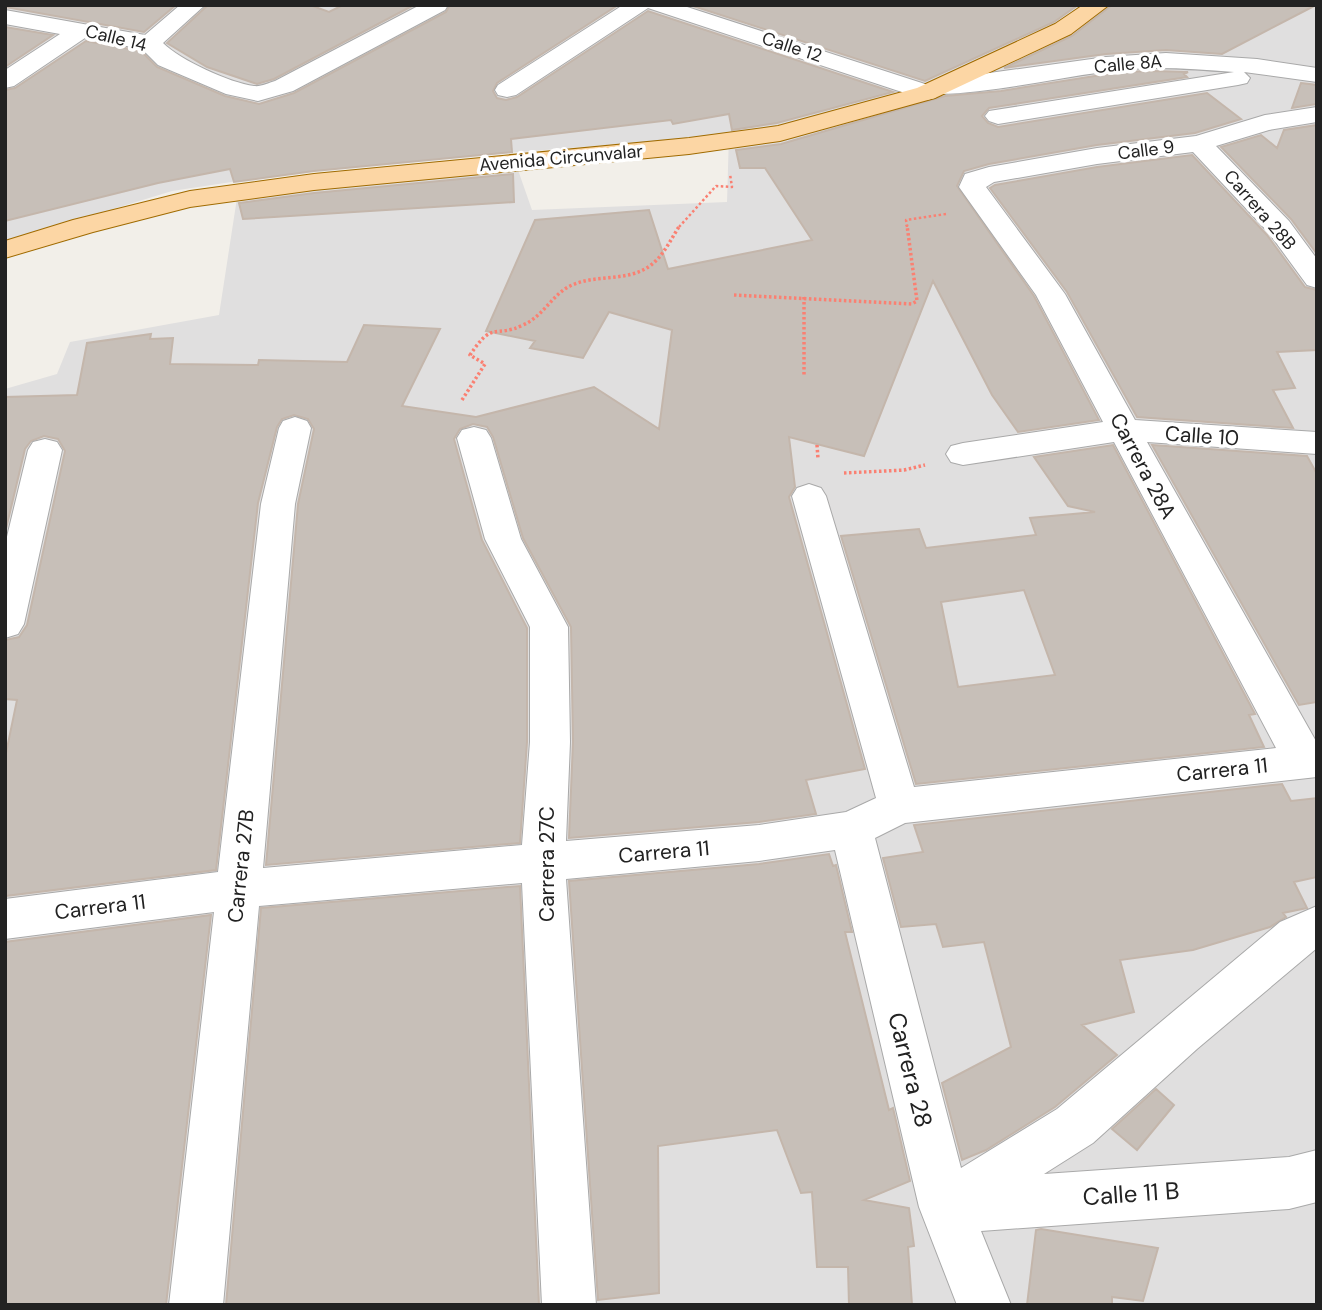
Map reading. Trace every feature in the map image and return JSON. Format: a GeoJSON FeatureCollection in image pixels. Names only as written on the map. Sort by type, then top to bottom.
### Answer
{"type":"FeatureCollection","features":[{"type":"Feature","properties":{"kind":"main road","name":"Avenida Circunvalar"},"geometry":{"type":"LineString","coordinates":[[5,250],[83,226],[190,199],[314,182],[726,141],[780,132],[932,90],[1063,29],[1098,5]]}},
{"type":"Feature","properties":{"kind":"street"},"geometry":{"type":"LineString","coordinates":[[150,43],[194,5]]}},
{"type":"Feature","properties":{"kind":"street","name":"Calle 14"},"geometry":{"type":"LineString","coordinates":[[5,17],[150,43],[166,60],[235,89],[258,94],[284,86],[437,5]]}},
{"type":"Feature","properties":{"kind":"street"},"geometry":{"type":"LineString","coordinates":[[507,90],[639,5]]}},
{"type":"Feature","properties":{"kind":"street","name":"Calle 12"},"geometry":{"type":"LineString","coordinates":[[657,5],[932,90]]}},
{"type":"Feature","properties":{"kind":"street"},"geometry":{"type":"LineString","coordinates":[[5,81],[83,29]]}},
{"type":"Feature","properties":{"kind":"street","name":"Calle 8A"},"geometry":{"type":"LineString","coordinates":[[932,90],[1106,64],[1166,60],[1279,69],[1317,75]]}},
{"type":"Feature","properties":{"kind":"street"},"geometry":{"type":"LineString","coordinates":[[998,116],[1064,103],[1159,93],[1279,69]]}},
{"type":"Feature","properties":{"kind":"street","name":"Calle 9"},"geometry":{"type":"LineString","coordinates":[[981,194],[1097,156],[1199,143],[1265,123],[1317,114]]}},
{"type":"Feature","properties":{"kind":"street","name":"Carrera 28B"},"geometry":{"type":"LineString","coordinates":[[1199,143],[1279,227],[1317,279]]}},
{"type":"Feature","properties":{"kind":"street","name":"Carrera 28A"},"geometry":{"type":"LineString","coordinates":[[981,194],[1050,294],[1310,760]]}},
{"type":"Feature","properties":{"kind":"street","name":"Carrera 27B"},"geometry":{"type":"LineString","coordinates":[[196,1305],[278,504],[295,428]]}},
{"type":"Feature","properties":{"kind":"street","name":"Calle 10"},"geometry":{"type":"LineString","coordinates":[[963,454],[1124,430],[1317,443]]}},
{"type":"Feature","properties":{"kind":"street","name":"Carrera 27C"},"geometry":{"type":"LineString","coordinates":[[474,438],[503,539],[549,627],[550,742],[543,864],[569,1305]]}},
{"type":"Feature","properties":{"kind":"street"},"geometry":{"type":"LineString","coordinates":[[5,624],[45,450]]}},
{"type":"Feature","properties":{"kind":"street"},"geometry":{"type":"LineString","coordinates":[[821,485],[899,806]]}},
{"type":"Feature","properties":{"kind":"street","name":"Carrera 11"},"geometry":{"type":"LineString","coordinates":[[5,919],[239,889],[759,843],[852,829],[899,806],[1310,760]]}},
{"type":"Feature","properties":{"kind":"street","name":"Carrera 28"},"geometry":{"type":"LineString","coordinates":[[852,829],[944,1207],[985,1305]]}},
{"type":"Feature","properties":{"kind":"street"},"geometry":{"type":"LineString","coordinates":[[944,1207],[1075,1126],[1180,1032],[1296,936],[1317,926]]}},
{"type":"Feature","properties":{"kind":"street","name":"Calle 11 B"},"geometry":{"type":"LineString","coordinates":[[944,1207],[1289,1184],[1317,1176]]}},
{"type":"Feature","properties":{"kind":"path"},"geometry":{"type":"LineString","coordinates":[[474,438],[461,399],[485,364],[470,355],[480,337],[492,329],[523,326],[538,316],[554,296],[571,285],[597,276],[644,270],[672,241],[684,218],[716,186],[732,187],[726,141]]}},
{"type":"Feature","properties":{"kind":"path"},"geometry":{"type":"LineString","coordinates":[[734,295],[912,304],[917,301],[906,220],[981,194]]}},
{"type":"Feature","properties":{"kind":"path"},"geometry":{"type":"LineString","coordinates":[[804,297],[804,376]]}},
{"type":"Feature","properties":{"kind":"path"},"geometry":{"type":"LineString","coordinates":[[821,485],[904,470],[963,454]]}},
{"type":"Feature","properties":{"kind":"shaded area"},"geometry":{"type":"Polygon","coordinates":[[[5,5],[1317,5],[1317,1305],[5,1305],[5,389],[57,374],[70,342],[219,315],[237,198],[518,170],[532,210],[727,202],[729,135],[325,168],[172,191],[5,242],[5,5]]]}},
{"type":"Feature","properties":{"kind":"building"},"geometry":{"type":"Polygon","coordinates":[[[5,5],[176,5],[144,32],[5,5]]]}},
{"type":"Feature","properties":{"kind":"building"},"geometry":{"type":"Polygon","coordinates":[[[208,5],[310,5],[329,12],[343,5],[414,5],[274,79],[257,84],[207,67],[167,43],[208,5]]]}},
{"type":"Feature","properties":{"kind":"building"},"geometry":{"type":"Polygon","coordinates":[[[450,5],[618,5],[497,83],[493,91],[497,98],[506,100],[517,97],[648,11],[893,92],[777,123],[732,130],[729,114],[673,124],[671,120],[511,139],[512,152],[314,171],[234,182],[230,169],[158,183],[5,221],[5,90],[15,88],[86,41],[141,51],[157,67],[225,96],[259,104],[294,93],[446,12],[450,5]]]}},
{"type":"Feature","properties":{"kind":"building"},"geometry":{"type":"Polygon","coordinates":[[[690,5],[1078,5],[1054,22],[925,81],[690,5]]]}},
{"type":"Feature","properties":{"kind":"building"},"geometry":{"type":"Polygon","coordinates":[[[1112,5],[1316,5],[1222,54],[1166,50],[1106,54],[1004,68],[1072,36],[1112,5]]]}},
{"type":"Feature","properties":{"kind":"building"},"geometry":{"type":"Polygon","coordinates":[[[5,27],[53,35],[5,67],[5,27]]]}},
{"type":"Feature","properties":{"kind":"building"},"geometry":{"type":"Polygon","coordinates":[[[1120,72],[1188,72],[1184,74],[1187,77],[989,108],[982,116],[988,123],[998,127],[1207,93],[1241,119],[1195,133],[1097,145],[989,164],[964,171],[957,186],[1034,296],[1099,420],[1018,432],[992,395],[933,281],[864,456],[789,437],[795,487],[789,497],[865,769],[806,780],[816,814],[759,822],[569,838],[573,742],[571,627],[523,538],[493,437],[487,427],[473,424],[460,429],[454,439],[482,540],[527,628],[527,742],[520,843],[266,865],[298,504],[314,429],[308,419],[294,415],[282,419],[277,427],[258,503],[216,870],[5,896],[5,758],[17,700],[5,699],[5,640],[19,637],[27,625],[65,451],[58,439],[44,436],[31,441],[25,449],[5,533],[5,397],[77,395],[87,343],[151,334],[150,339],[173,338],[170,364],[258,365],[259,360],[347,362],[364,325],[440,329],[402,406],[476,417],[594,387],[659,429],[672,330],[609,312],[583,358],[530,348],[535,341],[486,331],[535,220],[649,210],[668,269],[812,240],[765,168],[740,168],[736,150],[781,144],[945,96],[1001,91],[1120,72]]]}},
{"type":"Feature","properties":{"kind":"building"},"geometry":{"type":"Polygon","coordinates":[[[1301,83],[1317,85],[1317,104],[1292,108],[1301,83]]]}},
{"type":"Feature","properties":{"kind":"building"},"geometry":{"type":"Polygon","coordinates":[[[1317,125],[1317,254],[1291,219],[1221,147],[1261,135],[1277,148],[1284,130],[1317,125]]]}},
{"type":"Feature","properties":{"kind":"building"},"geometry":{"type":"Polygon","coordinates":[[[1192,155],[1267,235],[1305,287],[1317,290],[1317,350],[1277,352],[1295,388],[1273,390],[1293,428],[1137,417],[1067,292],[990,188],[1097,167],[1192,155]]]}},
{"type":"Feature","properties":{"kind":"building"},"geometry":{"type":"Polygon","coordinates":[[[513,174],[514,202],[243,219],[239,203],[314,193],[513,174]]]}},
{"type":"Feature","properties":{"kind":"building"},"geometry":{"type":"Polygon","coordinates":[[[1113,445],[1255,714],[1249,715],[1264,747],[916,784],[841,536],[919,529],[926,548],[1036,535],[1030,518],[1095,512],[1068,506],[1034,457],[1113,445]],[[1024,590],[941,602],[958,687],[1055,675],[1024,590]]]}},
{"type":"Feature","properties":{"kind":"building"},"geometry":{"type":"Polygon","coordinates":[[[1152,445],[1307,456],[1317,474],[1317,702],[1299,705],[1152,445]]]}},
{"type":"Feature","properties":{"kind":"building"},"geometry":{"type":"Polygon","coordinates":[[[1282,784],[1291,801],[1317,798],[1317,877],[1294,882],[1307,908],[1283,913],[1286,917],[1270,927],[1193,950],[1120,960],[1134,1012],[1082,1025],[1117,1055],[1055,1107],[986,1150],[962,1160],[942,1083],[1011,1047],[984,942],[943,947],[936,924],[901,927],[883,858],[923,852],[914,825],[1282,784]]]}},
{"type":"Feature","properties":{"kind":"building"},"geometry":{"type":"Polygon","coordinates":[[[829,854],[833,866],[836,865],[852,932],[845,932],[889,1110],[893,1108],[910,1181],[864,1200],[909,1208],[914,1246],[908,1247],[912,1305],[849,1305],[848,1267],[817,1267],[812,1192],[801,1193],[777,1130],[658,1146],[659,1293],[598,1300],[569,881],[759,864],[829,854]]]}},
{"type":"Feature","properties":{"kind":"building"},"geometry":{"type":"Polygon","coordinates":[[[520,886],[539,1305],[226,1305],[261,908],[520,886]]]}},
{"type":"Feature","properties":{"kind":"building"},"geometry":{"type":"Polygon","coordinates":[[[211,915],[166,1305],[5,1305],[5,942],[211,915]]]}},
{"type":"Feature","properties":{"kind":"building"},"geometry":{"type":"Polygon","coordinates":[[[1156,1089],[1174,1105],[1137,1150],[1112,1129],[1156,1089]]]}},
{"type":"Feature","properties":{"kind":"building"},"geometry":{"type":"Polygon","coordinates":[[[1036,1230],[1158,1248],[1143,1301],[1112,1297],[1112,1305],[1027,1305],[1036,1230]]]}}]}
